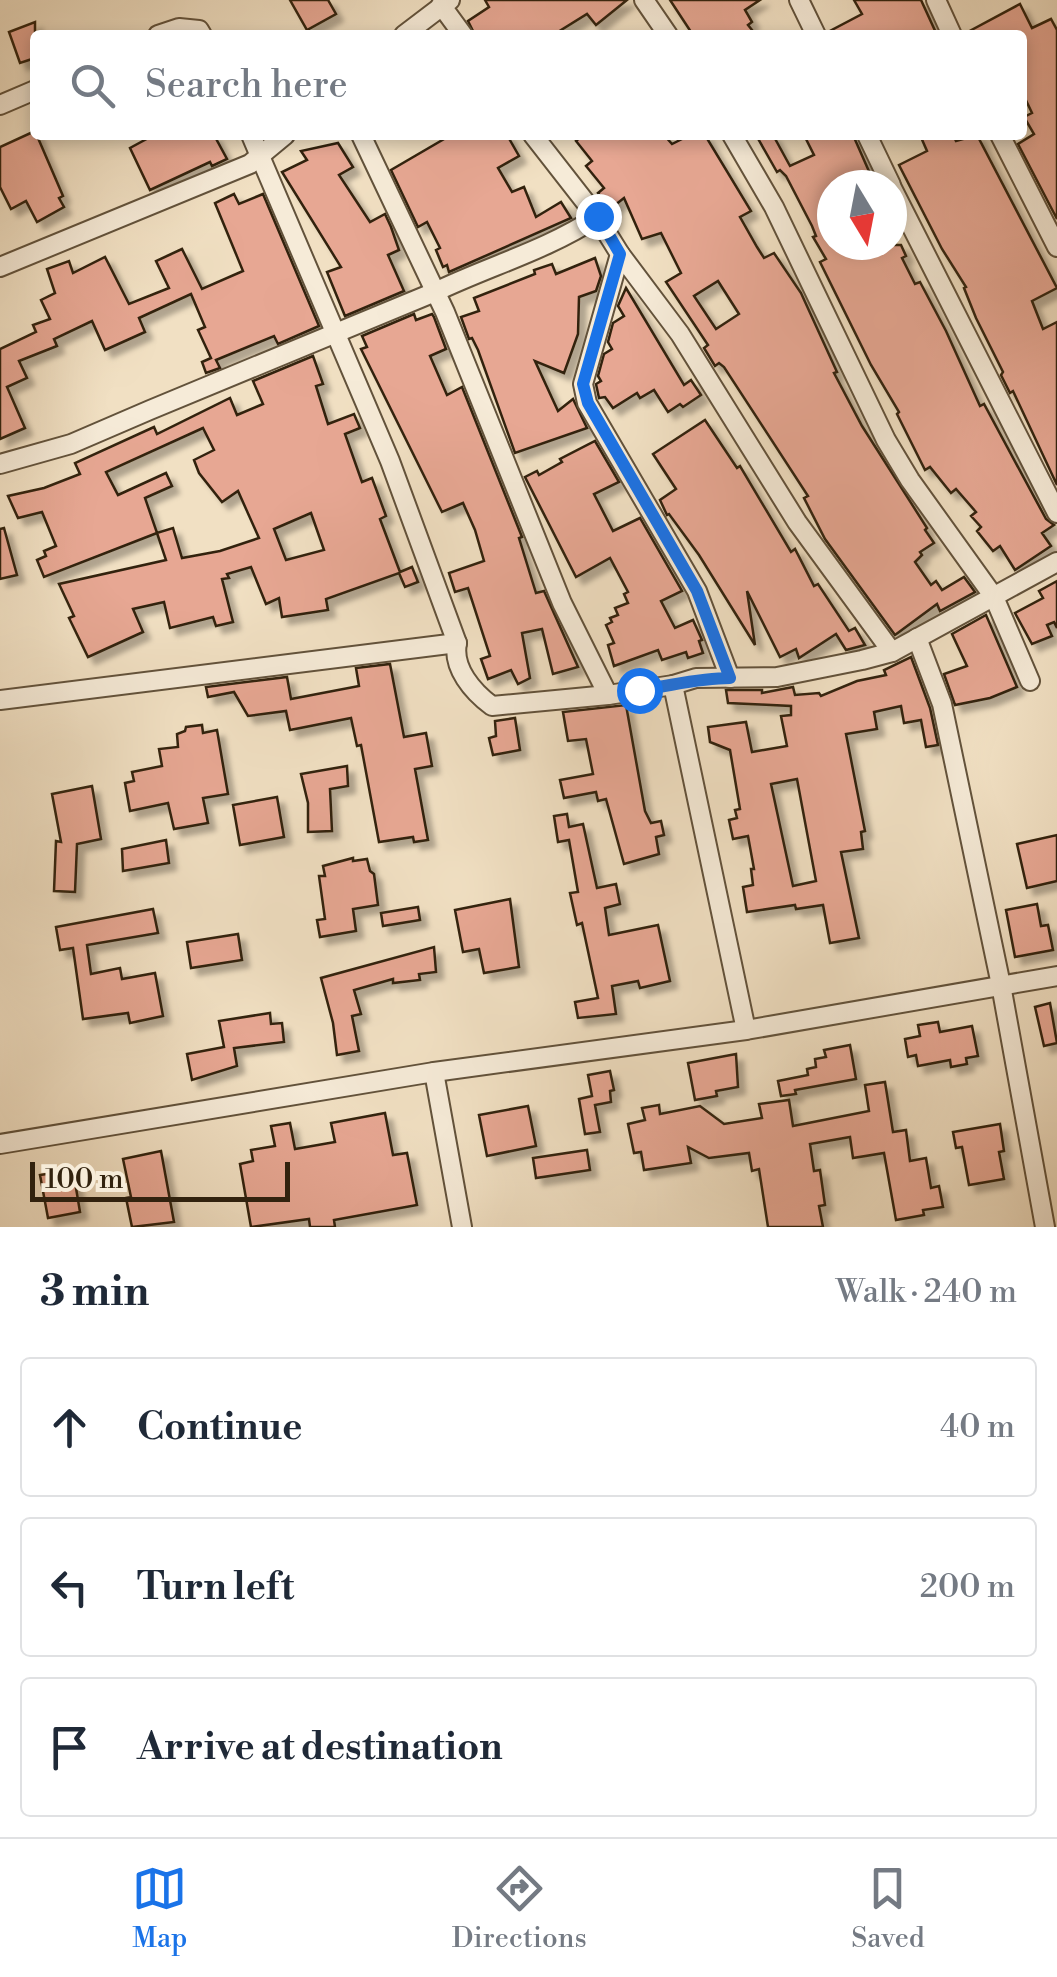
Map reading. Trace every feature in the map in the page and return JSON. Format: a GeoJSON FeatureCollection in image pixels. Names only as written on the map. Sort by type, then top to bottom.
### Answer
{"type":"FeatureCollection","features":[{"type":"Feature","properties":{"kind":"street"},"geometry":{"type":"LineString","coordinates":[[644,0],[665,30]]}},
{"type":"Feature","properties":{"kind":"street"},"geometry":{"type":"LineString","coordinates":[[798,0],[813,30]]}},
{"type":"Feature","properties":{"kind":"street"},"geometry":{"type":"LineString","coordinates":[[936,0],[950,30]]}},
{"type":"Feature","properties":{"kind":"street"},"geometry":{"type":"LineString","coordinates":[[411,30],[446,3],[460,30]]}},
{"type":"Feature","properties":{"kind":"street"},"geometry":{"type":"LineString","coordinates":[[174,30],[199,30]]}},
{"type":"Feature","properties":{"kind":"street"},"geometry":{"type":"LineString","coordinates":[[0,105],[30,92]]}},
{"type":"Feature","properties":{"kind":"street"},"geometry":{"type":"LineString","coordinates":[[253,140],[390,461],[457,643],[455,653],[472,691],[492,706],[608,695],[696,678],[778,676],[892,652],[1057,562]]}},
{"type":"Feature","properties":{"kind":"street"},"geometry":{"type":"LineString","coordinates":[[0,267],[212,180],[260,157],[279,140]]}},
{"type":"Feature","properties":{"kind":"street"},"geometry":{"type":"LineString","coordinates":[[363,140],[452,328],[562,603],[608,695]]}},
{"type":"Feature","properties":{"kind":"street"},"geometry":{"type":"LineString","coordinates":[[537,140],[598,216],[620,254],[680,334],[797,522],[892,652]]}},
{"type":"Feature","properties":{"kind":"street"},"geometry":{"type":"LineString","coordinates":[[735,140],[774,207],[886,440],[994,596],[1030,681]]}},
{"type":"Feature","properties":{"kind":"street"},"geometry":{"type":"LineString","coordinates":[[868,140],[883,170]]}},
{"type":"Feature","properties":{"kind":"street"},"geometry":{"type":"LineString","coordinates":[[1003,140],[1057,247]]}},
{"type":"Feature","properties":{"kind":"street"},"geometry":{"type":"LineString","coordinates":[[0,464],[107,431],[465,276],[539,250],[598,216]]}},
{"type":"Feature","properties":{"kind":"street"},"geometry":{"type":"LineString","coordinates":[[907,218],[1057,514]]}},
{"type":"Feature","properties":{"kind":"street"},"geometry":{"type":"LineString","coordinates":[[620,254],[583,384],[588,403],[697,591],[730,678]]}},
{"type":"Feature","properties":{"kind":"street"},"geometry":{"type":"LineString","coordinates":[[917,638],[942,704],[1001,985],[1046,1227]]}},
{"type":"Feature","properties":{"kind":"street"},"geometry":{"type":"LineString","coordinates":[[0,700],[457,643]]}},
{"type":"Feature","properties":{"kind":"street"},"geometry":{"type":"LineString","coordinates":[[673,685],[746,1030]]}},
{"type":"Feature","properties":{"kind":"street"},"geometry":{"type":"LineString","coordinates":[[0,1144],[434,1072],[746,1030],[1057,976]]}},
{"type":"Feature","properties":{"kind":"street"},"geometry":{"type":"LineString","coordinates":[[434,1072],[462,1227]]}},
{"type":"Feature","properties":{"kind":"building"},"geometry":{"type":"Polygon","coordinates":[[[290,0],[328,0],[336,14],[307,30],[290,0]]]}},
{"type":"Feature","properties":{"kind":"building"},"geometry":{"type":"Polygon","coordinates":[[[485,0],[627,0],[596,25],[587,14],[561,30],[472,30],[468,21],[489,7],[485,0]]]}},
{"type":"Feature","properties":{"kind":"building"},"geometry":{"type":"Polygon","coordinates":[[[670,0],[760,0],[745,10],[752,30],[690,30],[670,0]]]}},
{"type":"Feature","properties":{"kind":"building"},"geometry":{"type":"Polygon","coordinates":[[[854,0],[921,0],[935,30],[832,30],[862,14],[854,0]]]}},
{"type":"Feature","properties":{"kind":"building"},"geometry":{"type":"Polygon","coordinates":[[[1020,4],[1032,28],[1051,19],[1057,30],[1057,219],[1018,144],[1034,134],[1027,122],[1027,116],[1032,113],[1027,102],[1027,30],[971,30],[1020,4]]]}},
{"type":"Feature","properties":{"kind":"building"},"geometry":{"type":"Polygon","coordinates":[[[35,22],[35,30],[30,30],[30,60],[20,63],[9,32],[35,22]]]}},
{"type":"Feature","properties":{"kind":"building"},"geometry":{"type":"Polygon","coordinates":[[[30,133],[30,140],[39,140],[64,207],[37,222],[26,201],[11,209],[0,187],[0,147],[30,133]]]}},
{"type":"Feature","properties":{"kind":"building"},"geometry":{"type":"Polygon","coordinates":[[[145,140],[217,140],[227,159],[212,166],[210,162],[150,190],[130,148],[145,140]]]}},
{"type":"Feature","properties":{"kind":"building"},"geometry":{"type":"Polygon","coordinates":[[[442,140],[510,140],[519,156],[498,168],[512,192],[524,187],[536,217],[561,202],[571,218],[449,272],[447,265],[443,267],[436,250],[440,248],[427,222],[418,227],[391,170],[442,140]]]}},
{"type":"Feature","properties":{"kind":"building"},"geometry":{"type":"Polygon","coordinates":[[[577,140],[668,140],[672,144],[680,140],[708,140],[751,211],[740,217],[764,258],[774,253],[801,293],[837,372],[834,373],[862,426],[927,528],[934,543],[920,552],[922,555],[915,562],[931,585],[936,581],[942,590],[964,577],[975,592],[940,611],[937,604],[895,635],[825,539],[804,498],[808,496],[724,367],[719,363],[715,366],[704,348],[708,345],[666,282],[681,273],[661,233],[642,239],[624,198],[610,209],[598,193],[604,188],[586,166],[592,161],[577,140]],[[718,281],[694,296],[716,329],[739,314],[718,281]]]}},
{"type":"Feature","properties":{"kind":"building"},"geometry":{"type":"Polygon","coordinates":[[[759,140],[776,140],[790,166],[814,155],[806,140],[855,140],[868,170],[817,170],[817,244],[812,226],[780,170],[777,172],[759,140]]]}},
{"type":"Feature","properties":{"kind":"building"},"geometry":{"type":"Polygon","coordinates":[[[922,140],[980,140],[1057,288],[1032,301],[1043,329],[1057,322],[1057,485],[1013,391],[1010,393],[1001,375],[966,287],[907,181],[907,170],[899,165],[927,151],[922,140]]]}},
{"type":"Feature","properties":{"kind":"building"},"geometry":{"type":"Polygon","coordinates":[[[338,143],[353,167],[339,175],[370,222],[385,214],[391,227],[399,250],[388,255],[404,291],[345,316],[327,272],[341,267],[282,172],[307,160],[301,151],[338,143]]]}},
{"type":"Feature","properties":{"kind":"building"},"geometry":{"type":"Polygon","coordinates":[[[234,194],[239,204],[263,194],[319,326],[278,344],[274,336],[216,360],[220,368],[206,373],[202,362],[211,358],[198,330],[205,327],[191,294],[139,318],[145,332],[105,350],[92,321],[54,339],[57,346],[19,361],[27,378],[7,387],[25,428],[0,439],[0,349],[36,332],[33,325],[50,319],[41,300],[55,293],[47,269],[69,261],[73,273],[105,257],[129,304],[169,288],[156,261],[182,249],[202,289],[243,271],[215,203],[234,194]]]}},
{"type":"Feature","properties":{"kind":"building"},"geometry":{"type":"Polygon","coordinates":[[[595,258],[601,276],[596,291],[579,297],[578,334],[564,373],[535,361],[558,411],[573,399],[587,428],[515,453],[478,350],[461,317],[479,311],[474,298],[535,274],[534,270],[552,264],[556,274],[595,258]]]}},
{"type":"Feature","properties":{"kind":"building"},"geometry":{"type":"Polygon","coordinates":[[[903,260],[915,284],[920,282],[946,331],[980,406],[984,404],[1046,519],[1054,525],[1042,533],[1051,546],[1015,570],[1000,546],[993,551],[977,531],[981,527],[971,516],[976,512],[956,489],[951,493],[930,467],[925,470],[820,262],[903,260]]]}},
{"type":"Feature","properties":{"kind":"building"},"geometry":{"type":"Polygon","coordinates":[[[626,288],[684,385],[691,380],[701,395],[683,407],[680,404],[668,412],[654,390],[640,398],[637,393],[613,408],[605,397],[599,398],[596,384],[601,381],[598,376],[604,354],[612,349],[608,342],[613,323],[624,316],[618,306],[626,288]]]}},
{"type":"Feature","properties":{"kind":"building"},"geometry":{"type":"Polygon","coordinates":[[[414,314],[416,320],[432,314],[434,317],[446,349],[430,356],[447,395],[462,387],[522,537],[519,538],[536,593],[544,591],[578,667],[553,674],[542,629],[522,633],[530,678],[518,684],[511,670],[488,679],[481,659],[490,656],[468,588],[455,592],[449,573],[484,561],[475,530],[463,503],[442,512],[361,349],[367,347],[362,336],[414,314]]]}},
{"type":"Feature","properties":{"kind":"building"},"geometry":{"type":"Polygon","coordinates":[[[313,356],[323,384],[316,386],[328,424],[354,414],[360,428],[345,434],[362,482],[372,478],[386,516],[380,519],[400,572],[412,567],[418,582],[405,587],[399,573],[326,599],[328,610],[282,617],[279,598],[266,604],[251,567],[222,579],[233,622],[216,626],[213,617],[170,628],[164,602],[133,609],[143,632],[88,657],[69,618],[74,616],[59,584],[166,560],[157,533],[44,577],[37,560],[46,556],[44,551],[56,546],[42,512],[18,518],[8,496],[80,474],[75,463],[154,427],[157,434],[230,398],[237,415],[263,404],[253,381],[313,356]],[[203,428],[106,472],[118,495],[166,473],[172,486],[145,498],[157,533],[173,528],[182,558],[259,538],[238,491],[222,502],[199,473],[194,460],[214,450],[203,428]],[[311,513],[274,529],[286,560],[324,550],[311,513]]]}},
{"type":"Feature","properties":{"kind":"building"},"geometry":{"type":"Polygon","coordinates":[[[705,420],[737,468],[740,466],[791,552],[795,549],[814,586],[818,584],[849,631],[855,628],[865,645],[846,650],[836,634],[799,658],[796,649],[780,657],[747,591],[755,645],[660,500],[676,489],[653,454],[705,420]]]}},
{"type":"Feature","properties":{"kind":"building"},"geometry":{"type":"Polygon","coordinates":[[[595,441],[619,482],[594,494],[613,531],[640,518],[682,591],[661,601],[675,628],[693,620],[703,653],[688,658],[686,652],[662,660],[658,650],[614,666],[608,645],[614,643],[606,625],[618,615],[615,608],[628,603],[624,594],[628,592],[610,558],[576,577],[525,477],[537,471],[539,475],[595,441]]]}},
{"type":"Feature","properties":{"kind":"building"},"geometry":{"type":"Polygon","coordinates":[[[4,528],[17,575],[0,579],[0,529],[4,528]]]}},
{"type":"Feature","properties":{"kind":"building"},"geometry":{"type":"Polygon","coordinates":[[[1057,581],[1057,628],[1054,622],[1047,625],[1052,636],[1032,644],[1015,613],[1043,598],[1039,591],[1057,581]]]}},
{"type":"Feature","properties":{"kind":"building"},"geometry":{"type":"Polygon","coordinates":[[[986,615],[1017,687],[990,698],[955,705],[944,674],[967,666],[952,634],[986,615]]]}},
{"type":"Feature","properties":{"kind":"building"},"geometry":{"type":"Polygon","coordinates":[[[911,657],[930,708],[938,745],[926,747],[921,720],[904,723],[901,706],[874,712],[877,729],[846,734],[865,831],[861,832],[863,849],[841,852],[859,938],[830,943],[823,905],[747,912],[743,887],[753,885],[754,869],[748,836],[733,839],[729,820],[737,818],[735,810],[740,809],[730,750],[710,742],[708,727],[746,722],[752,752],[787,746],[781,716],[791,715],[791,706],[728,703],[726,690],[762,693],[793,687],[795,695],[821,696],[857,681],[886,675],[884,670],[911,657]],[[797,779],[771,784],[793,886],[816,881],[797,779]]]}},
{"type":"Feature","properties":{"kind":"building"},"geometry":{"type":"Polygon","coordinates":[[[390,664],[404,737],[426,733],[432,766],[415,769],[428,840],[414,842],[413,837],[379,842],[361,745],[357,746],[351,718],[290,730],[286,711],[248,716],[234,692],[208,697],[206,687],[287,677],[291,699],[359,686],[356,668],[390,664]]]}},
{"type":"Feature","properties":{"kind":"building"},"geometry":{"type":"Polygon","coordinates":[[[626,705],[645,811],[651,823],[661,821],[664,835],[656,837],[659,854],[624,864],[606,799],[598,801],[596,792],[564,798],[560,780],[593,774],[586,739],[568,741],[563,712],[626,705]]]}},
{"type":"Feature","properties":{"kind":"building"},"geometry":{"type":"Polygon","coordinates":[[[515,718],[520,750],[493,755],[489,738],[496,736],[495,721],[515,718]]]}},
{"type":"Feature","properties":{"kind":"building"},"geometry":{"type":"Polygon","coordinates":[[[202,725],[203,733],[217,730],[228,794],[203,798],[208,823],[174,829],[168,803],[130,811],[125,783],[134,781],[132,772],[162,766],[159,749],[178,747],[177,734],[186,727],[202,725]]]}},
{"type":"Feature","properties":{"kind":"building"},"geometry":{"type":"Polygon","coordinates":[[[347,766],[348,786],[330,789],[332,831],[308,832],[308,803],[301,774],[347,766]]]}},
{"type":"Feature","properties":{"kind":"building"},"geometry":{"type":"Polygon","coordinates":[[[92,786],[101,839],[77,844],[75,892],[54,891],[56,841],[61,842],[52,794],[92,786]]]}},
{"type":"Feature","properties":{"kind":"building"},"geometry":{"type":"Polygon","coordinates":[[[277,797],[284,837],[240,845],[233,805],[277,797]]]}},
{"type":"Feature","properties":{"kind":"building"},"geometry":{"type":"Polygon","coordinates":[[[567,814],[569,827],[583,824],[597,888],[616,884],[620,904],[605,908],[609,935],[658,925],[670,981],[640,988],[638,981],[612,986],[616,1014],[578,1018],[575,1002],[598,998],[582,923],[577,925],[570,893],[578,892],[569,840],[558,842],[554,816],[567,814]]]}},
{"type":"Feature","properties":{"kind":"building"},"geometry":{"type":"Polygon","coordinates":[[[1057,835],[1057,881],[1027,888],[1017,844],[1057,835]]]}},
{"type":"Feature","properties":{"kind":"building"},"geometry":{"type":"Polygon","coordinates":[[[166,840],[169,863],[123,871],[122,849],[166,840]]]}},
{"type":"Feature","properties":{"kind":"building"},"geometry":{"type":"Polygon","coordinates":[[[353,858],[367,859],[374,874],[378,905],[353,909],[356,931],[320,937],[317,920],[325,919],[319,876],[325,876],[323,866],[353,858]]]}},
{"type":"Feature","properties":{"kind":"building"},"geometry":{"type":"Polygon","coordinates":[[[510,899],[519,967],[484,973],[479,949],[463,952],[455,910],[510,899]]]}},
{"type":"Feature","properties":{"kind":"building"},"geometry":{"type":"Polygon","coordinates":[[[1037,904],[1041,926],[1048,925],[1053,950],[1015,957],[1006,910],[1037,904]]]}},
{"type":"Feature","properties":{"kind":"building"},"geometry":{"type":"Polygon","coordinates":[[[418,907],[420,920],[383,926],[381,913],[418,907]]]}},
{"type":"Feature","properties":{"kind":"building"},"geometry":{"type":"Polygon","coordinates":[[[153,909],[158,933],[87,945],[91,974],[120,968],[122,979],[155,973],[163,1016],[130,1023],[128,1013],[83,1019],[73,948],[60,950],[56,927],[153,909]]]}},
{"type":"Feature","properties":{"kind":"building"},"geometry":{"type":"Polygon","coordinates":[[[238,934],[242,960],[191,968],[187,942],[238,934]]]}},
{"type":"Feature","properties":{"kind":"building"},"geometry":{"type":"Polygon","coordinates":[[[434,947],[436,972],[419,974],[420,980],[393,983],[393,979],[354,990],[361,1014],[352,1016],[359,1051],[337,1055],[321,978],[434,947]]]}},
{"type":"Feature","properties":{"kind":"building"},"geometry":{"type":"Polygon","coordinates":[[[1050,1003],[1057,1043],[1044,1046],[1035,1007],[1050,1003]]]}},
{"type":"Feature","properties":{"kind":"building"},"geometry":{"type":"Polygon","coordinates":[[[270,1013],[271,1024],[282,1023],[284,1042],[234,1048],[237,1066],[192,1080],[187,1054],[224,1047],[219,1021],[270,1013]]]}},
{"type":"Feature","properties":{"kind":"building"},"geometry":{"type":"Polygon","coordinates":[[[938,1022],[940,1032],[972,1026],[978,1056],[966,1058],[967,1064],[951,1067],[950,1060],[918,1066],[916,1055],[908,1057],[905,1039],[920,1036],[918,1025],[938,1022]]]}},
{"type":"Feature","properties":{"kind":"building"},"geometry":{"type":"Polygon","coordinates":[[[850,1045],[856,1079],[781,1096],[778,1081],[808,1075],[807,1069],[816,1067],[815,1059],[826,1057],[824,1050],[850,1045]]]}},
{"type":"Feature","properties":{"kind":"building"},"geometry":{"type":"Polygon","coordinates":[[[736,1054],[738,1087],[695,1100],[688,1063],[736,1054]]]}},
{"type":"Feature","properties":{"kind":"building"},"geometry":{"type":"Polygon","coordinates":[[[610,1071],[614,1090],[610,1091],[611,1102],[595,1105],[600,1132],[585,1134],[579,1099],[592,1096],[588,1075],[610,1071]]]}},
{"type":"Feature","properties":{"kind":"building"},"geometry":{"type":"Polygon","coordinates":[[[885,1082],[893,1132],[906,1130],[910,1161],[926,1158],[931,1188],[939,1186],[943,1207],[923,1210],[924,1215],[896,1220],[884,1153],[853,1158],[850,1137],[810,1144],[814,1171],[820,1170],[825,1205],[819,1206],[823,1227],[768,1227],[759,1169],[752,1171],[749,1153],[709,1158],[688,1147],[691,1163],[644,1170],[641,1152],[634,1153],[628,1124],[645,1120],[642,1108],[659,1105],[660,1114],[700,1106],[724,1124],[762,1118],[759,1104],[789,1100],[793,1126],[869,1111],[865,1085],[885,1082]]]}},
{"type":"Feature","properties":{"kind":"building"},"geometry":{"type":"Polygon","coordinates":[[[528,1106],[536,1146],[487,1156],[479,1115],[528,1106]]]}},
{"type":"Feature","properties":{"kind":"building"},"geometry":{"type":"Polygon","coordinates":[[[385,1113],[393,1155],[407,1153],[417,1205],[334,1220],[335,1227],[310,1227],[309,1219],[251,1227],[240,1164],[253,1161],[251,1150],[275,1146],[271,1126],[290,1123],[295,1149],[335,1142],[331,1123],[385,1113]]]}},
{"type":"Feature","properties":{"kind":"building"},"geometry":{"type":"Polygon","coordinates":[[[1000,1124],[1004,1151],[999,1152],[1004,1179],[969,1185],[962,1147],[956,1148],[953,1132],[1000,1124]]]}},
{"type":"Feature","properties":{"kind":"building"},"geometry":{"type":"Polygon","coordinates":[[[587,1150],[590,1170],[536,1178],[533,1158],[587,1150]]]}},
{"type":"Feature","properties":{"kind":"building"},"geometry":{"type":"Polygon","coordinates":[[[161,1151],[174,1222],[132,1227],[123,1159],[161,1151]]]}},
{"type":"Feature","properties":{"kind":"building"},"geometry":{"type":"Polygon","coordinates":[[[73,1170],[80,1212],[48,1218],[40,1175],[73,1170]]]}},
{"type":"Feature","properties":{"kind":"route"},"geometry":{"type":"LineString","coordinates":[[598,216],[620,254],[583,384],[588,403],[697,591],[730,678],[696,678],[639,690]]}}]}
